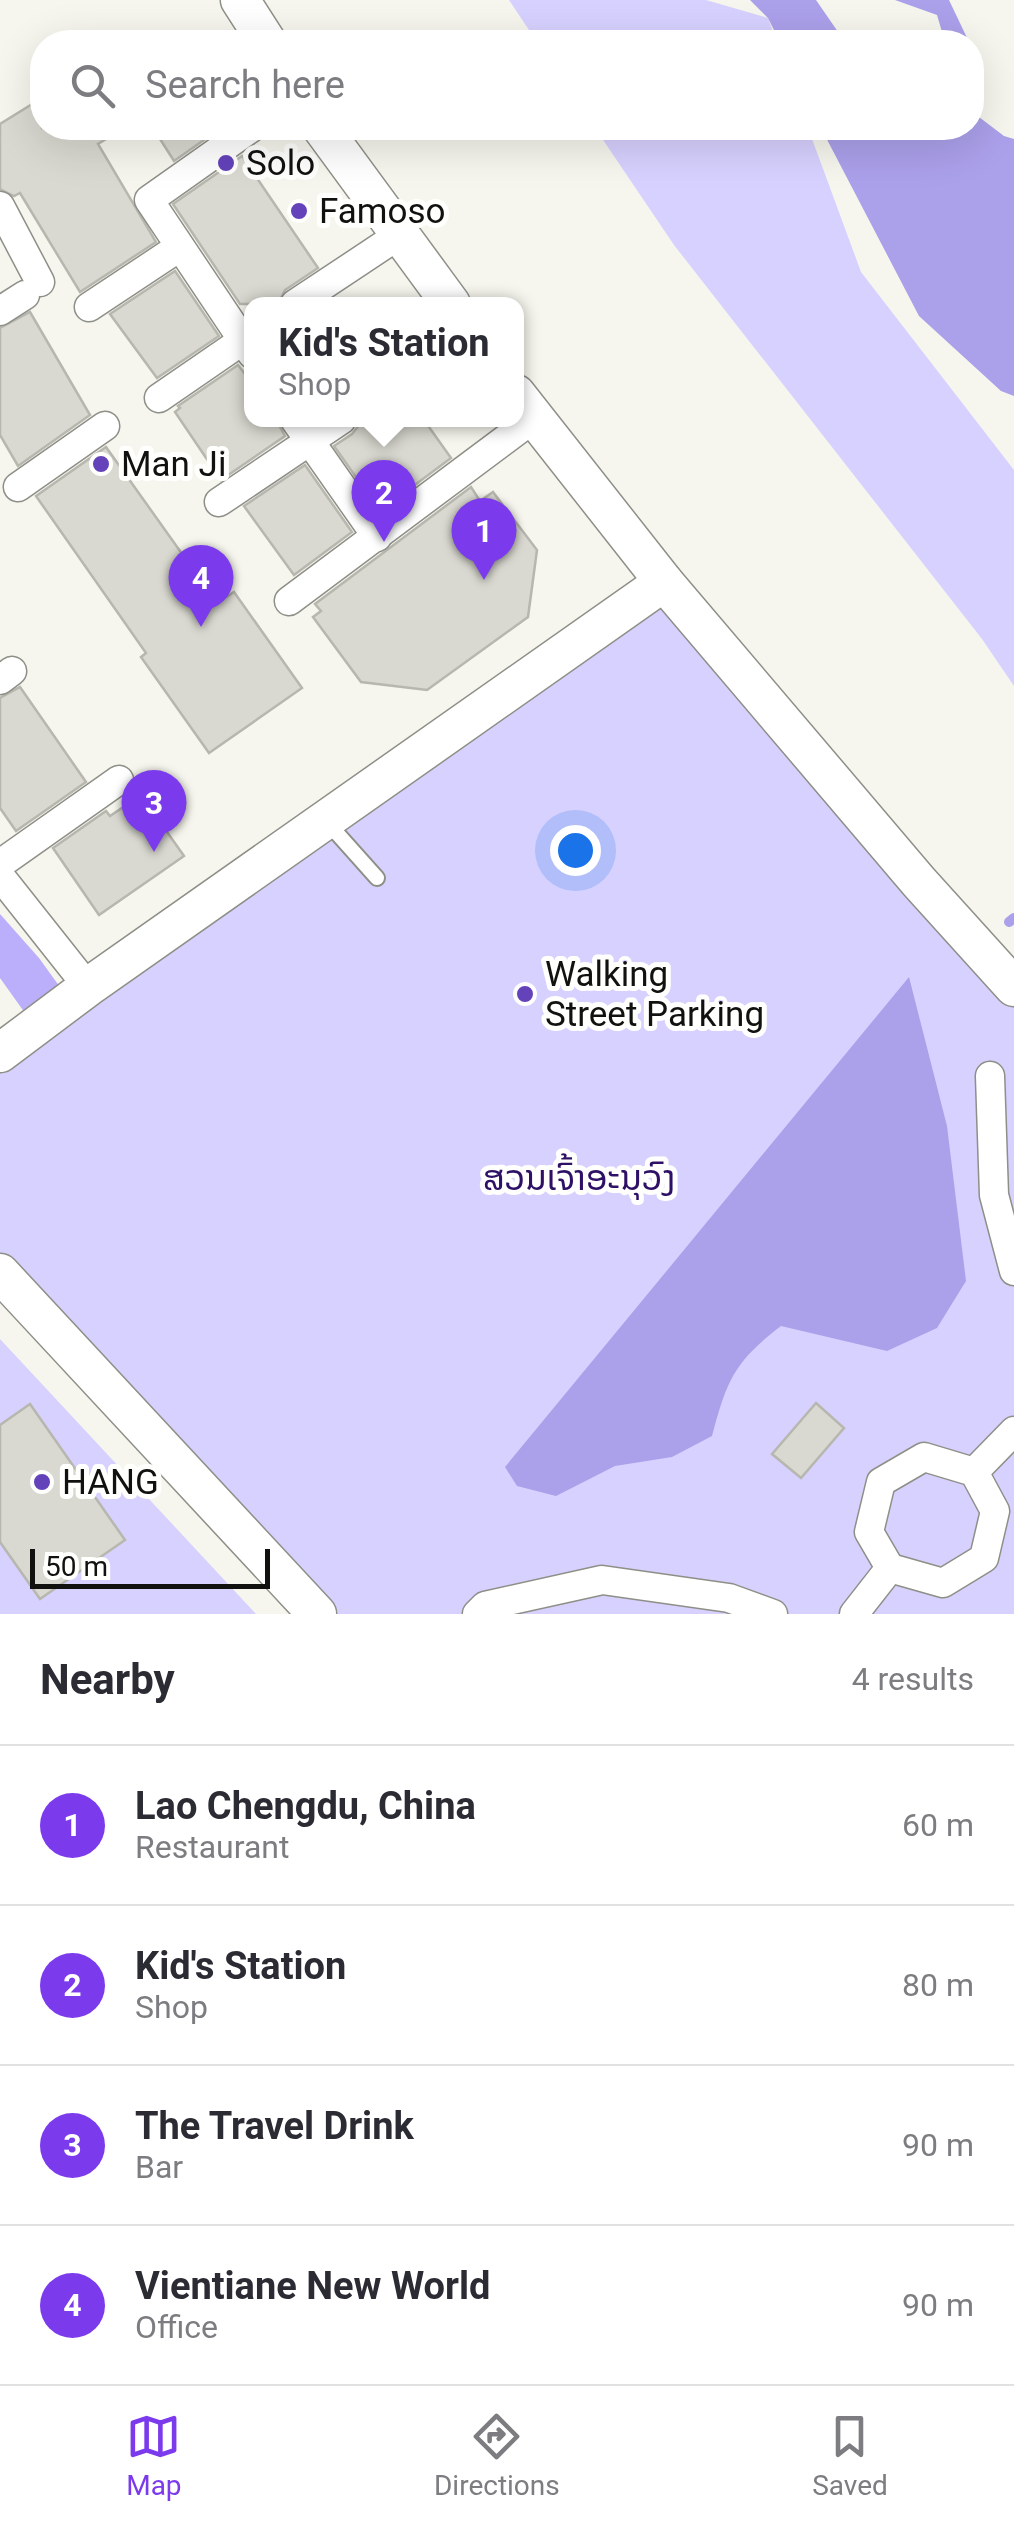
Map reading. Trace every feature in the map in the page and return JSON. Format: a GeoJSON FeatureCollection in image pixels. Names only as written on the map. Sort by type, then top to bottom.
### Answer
{"type":"FeatureCollection","features":[{"type":"Feature","properties":{"kind":"street"},"geometry":{"type":"LineString","coordinates":[[240,0],[259,30]]}},
{"type":"Feature","properties":{"kind":"street"},"geometry":{"type":"LineString","coordinates":[[234,140],[148,200],[244,338]]}},
{"type":"Feature","properties":{"kind":"street"},"geometry":{"type":"LineString","coordinates":[[331,140],[446,297]]}},
{"type":"Feature","properties":{"kind":"street"},"geometry":{"type":"LineString","coordinates":[[0,206],[33,288],[0,311]]}},
{"type":"Feature","properties":{"kind":"street"},"geometry":{"type":"LineString","coordinates":[[305,297],[398,235]]}},
{"type":"Feature","properties":{"kind":"street"},"geometry":{"type":"LineString","coordinates":[[89,308],[178,248]]}},
{"type":"Feature","properties":{"kind":"street"},"geometry":{"type":"LineString","coordinates":[[159,398],[244,345]]}},
{"type":"Feature","properties":{"kind":"street"},"geometry":{"type":"LineString","coordinates":[[525,406],[664,582],[1013,987]]}},
{"type":"Feature","properties":{"kind":"street"},"geometry":{"type":"LineString","coordinates":[[18,487],[105,426]]}},
{"type":"Feature","properties":{"kind":"street"},"geometry":{"type":"LineString","coordinates":[[289,602],[377,537],[501,427]]}},
{"type":"Feature","properties":{"kind":"street"},"geometry":{"type":"LineString","coordinates":[[219,502],[303,430],[377,537]]}},
{"type":"Feature","properties":{"kind":"street"},"geometry":{"type":"LineString","coordinates":[[0,1054],[88,987],[664,582]]}},
{"type":"Feature","properties":{"kind":"street"},"geometry":{"type":"LineString","coordinates":[[0,864],[119,780]]}},
{"type":"Feature","properties":{"kind":"street"},"geometry":{"type":"LineString","coordinates":[[0,876],[88,987]]}},
{"type":"Feature","properties":{"kind":"street"},"geometry":{"type":"LineString","coordinates":[[990,1076],[994,1196],[1014,1271]]}},
{"type":"Feature","properties":{"kind":"street"},"geometry":{"type":"LineString","coordinates":[[0,1273],[316,1614]]}},
{"type":"Feature","properties":{"kind":"street"},"geometry":{"type":"LineString","coordinates":[[974,1472],[1014,1431]]}},
{"type":"Feature","properties":{"kind":"street"},"geometry":{"type":"LineString","coordinates":[[924,1457],[974,1472],[995,1510],[984,1558],[943,1583],[890,1568],[869,1532],[881,1482],[924,1457]]}},
{"type":"Feature","properties":{"kind":"street"},"geometry":{"type":"LineString","coordinates":[[854,1614],[890,1568]]}},
{"type":"Feature","properties":{"kind":"street"},"geometry":{"type":"LineString","coordinates":[[476,1614],[485,1606],[602,1580],[729,1598],[773,1614]]}},
{"type":"Feature","properties":{"kind":"lane"},"geometry":{"type":"LineString","coordinates":[[327,822],[377,878]]}},
{"type":"Feature","properties":{"kind":"green space"},"geometry":{"type":"Polygon","coordinates":[[[509,0],[706,0],[768,18],[772,30],[529,30],[509,0]]]}},
{"type":"Feature","properties":{"kind":"green space"},"geometry":{"type":"Polygon","coordinates":[[[603,140],[812,140],[861,272],[1014,470],[1014,686],[982,639],[674,245],[603,140]]]}},
{"type":"Feature","properties":{"kind":"green space","name":"ສວນເຈົ້າອະນຸວົງ"},"geometry":{"type":"Polygon","coordinates":[[[664,582],[1014,987],[1014,1614],[317,1614],[0,1273],[0,1053],[664,582]]]}},
{"type":"Feature","properties":{"kind":"green space"},"geometry":{"type":"Polygon","coordinates":[[[0,1339],[256,1614],[0,1614],[0,1339]]]}},
{"type":"Feature","properties":{"kind":"shaded area"},"geometry":{"type":"Polygon","coordinates":[[[750,0],[816,0],[837,30],[774,30],[750,0]]]}},
{"type":"Feature","properties":{"kind":"shaded area"},"geometry":{"type":"Polygon","coordinates":[[[895,0],[949,0],[963,30],[941,30],[937,15],[895,0]]]}},
{"type":"Feature","properties":{"kind":"shaded area"},"geometry":{"type":"Polygon","coordinates":[[[984,121],[1014,139],[1014,396],[1001,391],[919,316],[827,140],[984,140],[984,121]]]}},
{"type":"Feature","properties":{"kind":"shaded area"},"geometry":{"type":"Polygon","coordinates":[[[0,914],[70,1001],[35,1027],[0,978],[0,914]]]}},
{"type":"Feature","properties":{"kind":"shaded area"},"geometry":{"type":"Polygon","coordinates":[[[909,977],[947,1126],[966,1281],[937,1328],[887,1351],[781,1326],[742,1362],[722,1400],[712,1436],[672,1457],[615,1466],[556,1496],[517,1486],[505,1467],[909,977]]]}},
{"type":"Feature","properties":{"kind":"building"},"geometry":{"type":"Polygon","coordinates":[[[30,105],[30,140],[104,140],[98,144],[156,242],[80,292],[20,193],[14,196],[0,189],[0,124],[30,105]]]}},
{"type":"Feature","properties":{"kind":"building"},"geometry":{"type":"Polygon","coordinates":[[[161,140],[204,140],[174,161],[161,140]]]}},
{"type":"Feature","properties":{"kind":"building"},"geometry":{"type":"Polygon","coordinates":[[[242,156],[318,268],[285,290],[282,297],[244,297],[244,304],[240,304],[173,204],[242,156]]]}},
{"type":"Feature","properties":{"kind":"building"},"geometry":{"type":"Polygon","coordinates":[[[175,271],[219,336],[157,378],[110,314],[175,271]]]}},
{"type":"Feature","properties":{"kind":"building"},"geometry":{"type":"Polygon","coordinates":[[[30,312],[90,415],[18,466],[0,435],[0,328],[30,312]]]}},
{"type":"Feature","properties":{"kind":"building"},"geometry":{"type":"Polygon","coordinates":[[[238,365],[244,373],[244,427],[280,427],[285,436],[221,480],[175,412],[178,406],[238,365]]]}},
{"type":"Feature","properties":{"kind":"building"},"geometry":{"type":"Polygon","coordinates":[[[358,427],[429,427],[451,458],[380,511],[334,446],[358,427]]]}},
{"type":"Feature","properties":{"kind":"building"},"geometry":{"type":"Polygon","coordinates":[[[106,447],[217,603],[234,592],[302,688],[209,753],[141,657],[146,653],[36,496],[106,447]]]}},
{"type":"Feature","properties":{"kind":"building"},"geometry":{"type":"Polygon","coordinates":[[[305,465],[352,532],[294,575],[244,506],[305,465]]]}},
{"type":"Feature","properties":{"kind":"building"},"geometry":{"type":"Polygon","coordinates":[[[471,487],[480,501],[493,492],[537,550],[528,617],[427,690],[361,682],[313,617],[321,611],[315,604],[471,487]]]}},
{"type":"Feature","properties":{"kind":"building"},"geometry":{"type":"Polygon","coordinates":[[[20,687],[86,782],[16,831],[0,808],[0,698],[20,687]]]}},
{"type":"Feature","properties":{"kind":"building"},"geometry":{"type":"Polygon","coordinates":[[[141,795],[184,856],[99,915],[53,848],[106,811],[110,816],[141,795]]]}},
{"type":"Feature","properties":{"kind":"building"},"geometry":{"type":"Polygon","coordinates":[[[816,1403],[844,1428],[801,1478],[772,1454],[816,1403]]]}},
{"type":"Feature","properties":{"kind":"building","name":"HANG"},"geometry":{"type":"Polygon","coordinates":[[[30,1404],[125,1540],[40,1599],[0,1542],[0,1425],[30,1404]]]}},
{"type":"Feature","properties":{"kind":"waterway"},"geometry":{"type":"LineString","coordinates":[[1009,922],[1014,918]]}},
{"type":"Feature","properties":{"kind":"place","name":"Solo"},"geometry":{"type":"Point","coordinates":[226,163]}},
{"type":"Feature","properties":{"kind":"place","name":"Famoso"},"geometry":{"type":"Point","coordinates":[299,211]}},
{"type":"Feature","properties":{"kind":"place","name":"Man Ji"},"geometry":{"type":"Point","coordinates":[101,464]}},
{"type":"Feature","properties":{"kind":"place","name":"Kid's Station"},"geometry":{"type":"Point","coordinates":[384,542]}},
{"type":"Feature","properties":{"kind":"place","name":"Lao Chengdu, China"},"geometry":{"type":"Point","coordinates":[484,580]}},
{"type":"Feature","properties":{"kind":"place","name":"Vientiane New World"},"geometry":{"type":"Point","coordinates":[201,627]}},
{"type":"Feature","properties":{"kind":"place","name":"The Travel Drink"},"geometry":{"type":"Point","coordinates":[154,852]}},
{"type":"Feature","properties":{"kind":"place","name":"Walking Street Parking"},"geometry":{"type":"Point","coordinates":[525,994]}},
{"type":"Feature","properties":{"kind":"place","name":"HANG"},"geometry":{"type":"Point","coordinates":[42,1482]}}]}
